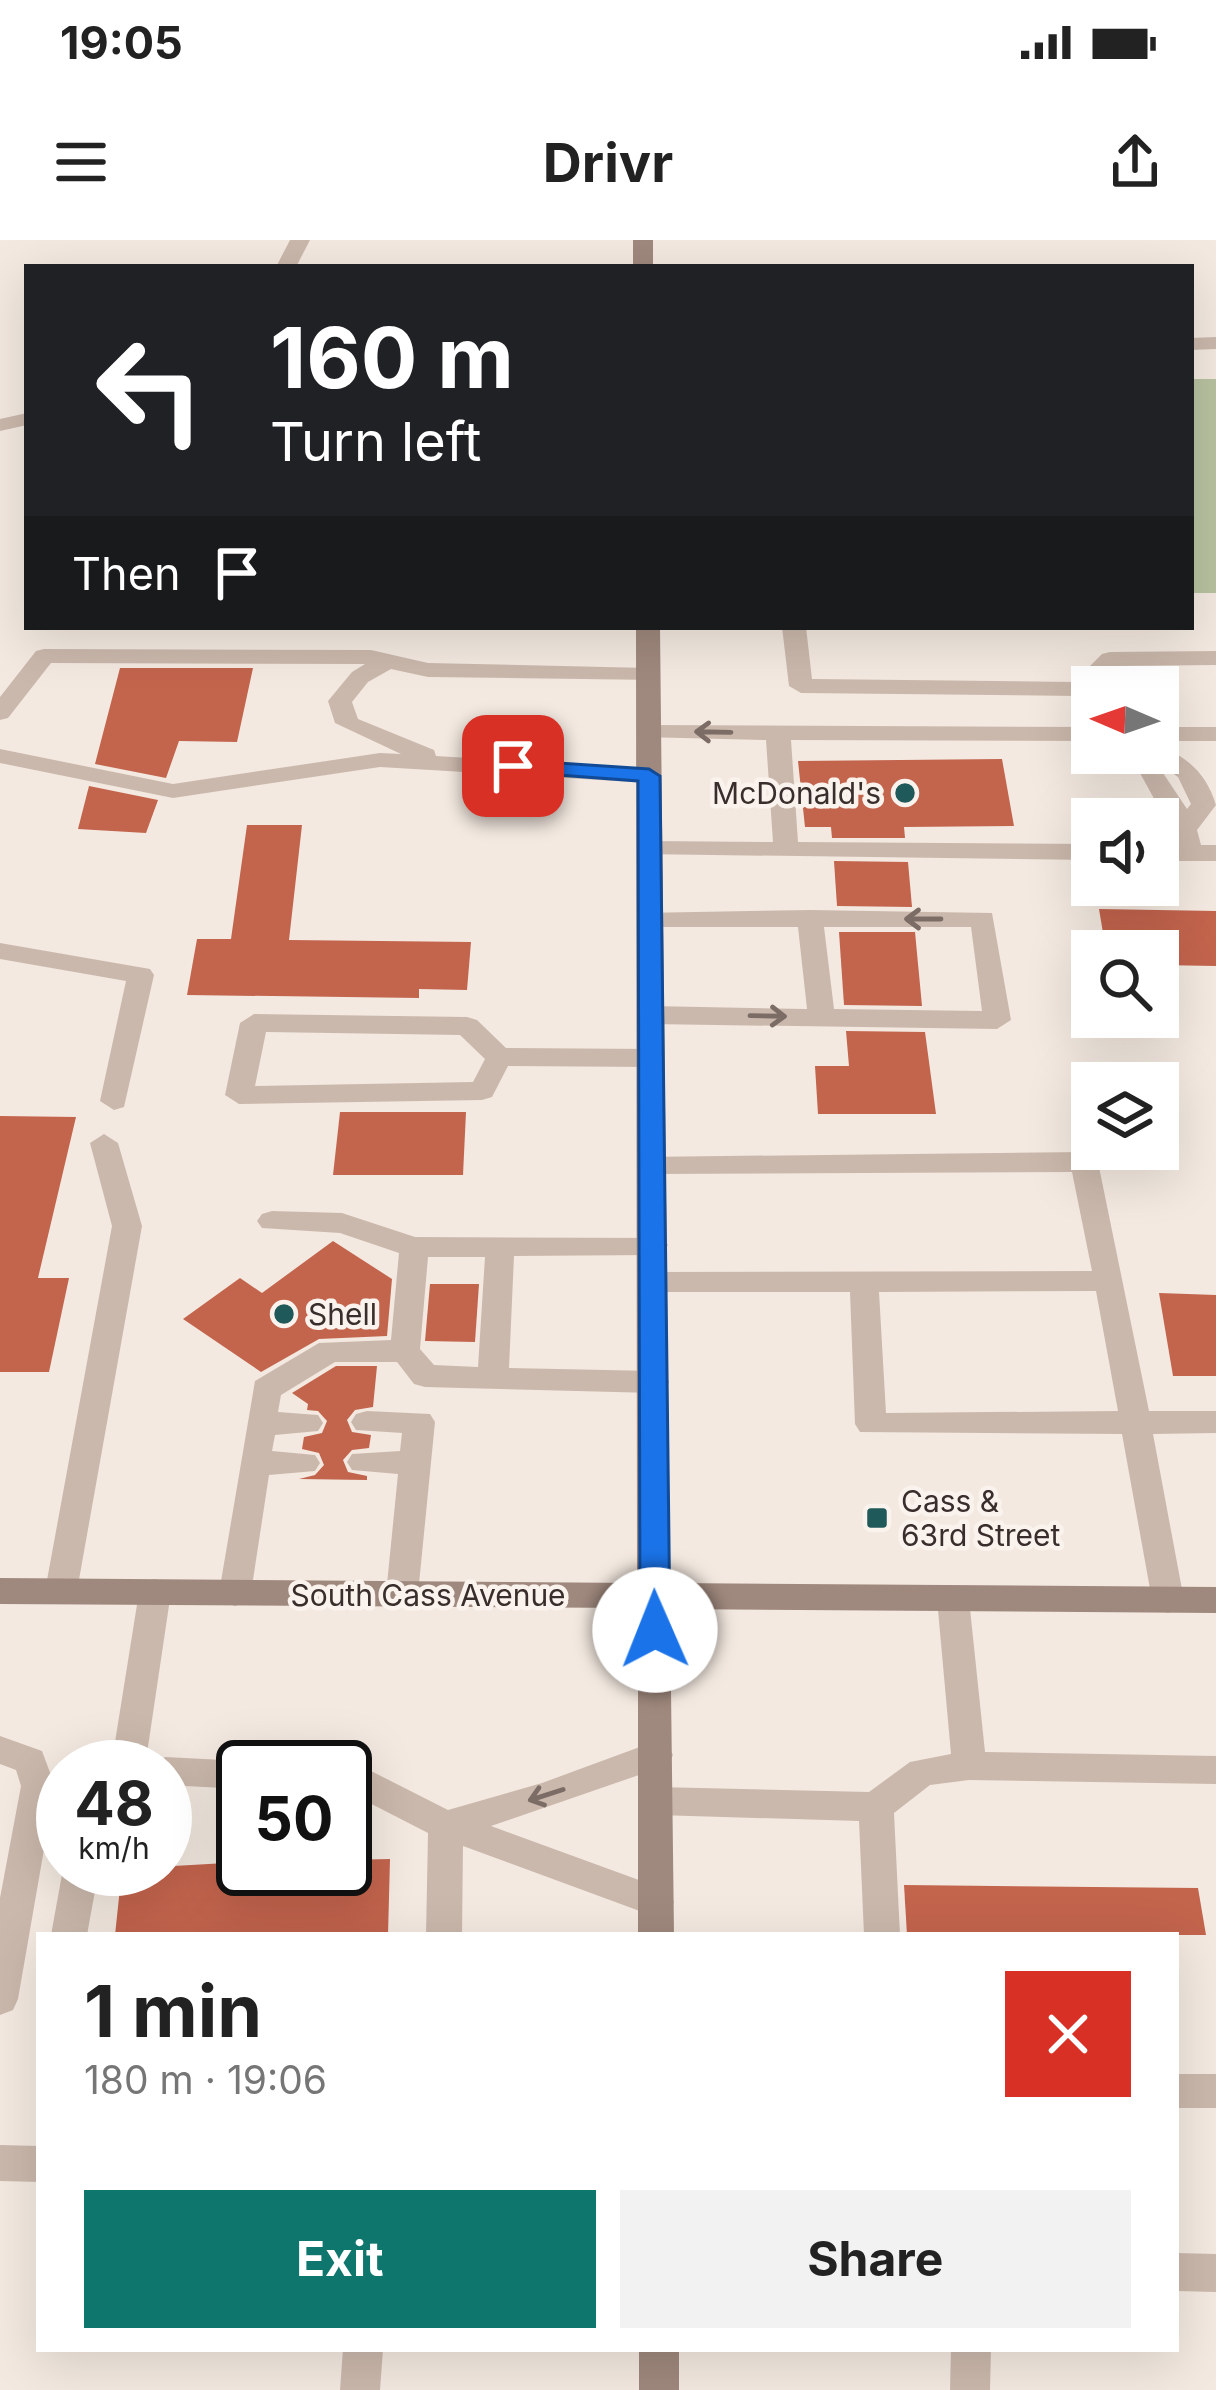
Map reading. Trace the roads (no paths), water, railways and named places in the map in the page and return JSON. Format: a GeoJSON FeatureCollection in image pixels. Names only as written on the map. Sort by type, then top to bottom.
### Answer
{"type":"FeatureCollection","features":[{"type":"Feature","properties":{"kind":"main road"},"geometry":{"type":"LineString","coordinates":[[648,630],[656,1918]]}},
{"type":"Feature","properties":{"kind":"main road","name":"South Cass Avenue"},"geometry":{"type":"LineString","coordinates":[[0,1591],[1216,1600]]}},
{"type":"Feature","properties":{"kind":"main road"},"geometry":{"type":"LineString","coordinates":[[659,2352],[659,2390]]}},
{"type":"Feature","properties":{"kind":"street"},"geometry":{"type":"LineString","coordinates":[[794,630],[801,686],[1079,689],[1109,659],[1216,658]]}},
{"type":"Feature","properties":{"kind":"street"},"geometry":{"type":"LineString","coordinates":[[0,713],[44,656],[371,657],[428,670],[648,675]]}},
{"type":"Feature","properties":{"kind":"street"},"geometry":{"type":"LineString","coordinates":[[387,661],[360,677],[340,701],[347,722],[441,762]]}},
{"type":"Feature","properties":{"kind":"street"},"geometry":{"type":"LineString","coordinates":[[649,732],[778,733],[836,749],[1060,749],[1071,745]]}},
{"type":"Feature","properties":{"kind":"street"},"geometry":{"type":"LineString","coordinates":[[778,733],[786,850]]}},
{"type":"Feature","properties":{"kind":"street"},"geometry":{"type":"LineString","coordinates":[[1179,734],[1216,734]]}},
{"type":"Feature","properties":{"kind":"street"},"geometry":{"type":"LineString","coordinates":[[0,756],[173,791],[380,760],[649,776]]}},
{"type":"Feature","properties":{"kind":"street"},"geometry":{"type":"LineString","coordinates":[[1179,763],[1197,782],[1204,804],[1198,844]]}},
{"type":"Feature","properties":{"kind":"street"},"geometry":{"type":"LineString","coordinates":[[1149,774],[1198,844]]}},
{"type":"Feature","properties":{"kind":"street"},"geometry":{"type":"LineString","coordinates":[[650,849],[1071,852]]}},
{"type":"Feature","properties":{"kind":"street"},"geometry":{"type":"LineString","coordinates":[[810,918],[821,1017]]}},
{"type":"Feature","properties":{"kind":"street"},"geometry":{"type":"LineString","coordinates":[[650,919],[983,919],[997,1020],[651,1015]]}},
{"type":"Feature","properties":{"kind":"street"},"geometry":{"type":"LineString","coordinates":[[0,952],[141,975],[114,1101]]}},
{"type":"Feature","properties":{"kind":"street"},"geometry":{"type":"LineString","coordinates":[[499,1057],[482,1091],[239,1096],[254,1023],[467,1026],[499,1057],[651,1058]]}},
{"type":"Feature","properties":{"kind":"street"},"geometry":{"type":"LineString","coordinates":[[61,1592],[127,1226],[104,1143]]}},
{"type":"Feature","properties":{"kind":"street"},"geometry":{"type":"LineString","coordinates":[[652,1164],[1084,1162],[1168,1600]]}},
{"type":"Feature","properties":{"kind":"street"},"geometry":{"type":"LineString","coordinates":[[272,1221],[341,1223],[414,1247],[653,1246]]}},
{"type":"Feature","properties":{"kind":"street"},"geometry":{"type":"LineString","coordinates":[[494,1379],[500,1246]]}},
{"type":"Feature","properties":{"kind":"street"},"geometry":{"type":"LineString","coordinates":[[403,1594],[425,1376],[405,1351],[414,1247]]}},
{"type":"Feature","properties":{"kind":"street"},"geometry":{"type":"LineString","coordinates":[[653,1282],[1109,1281]]}},
{"type":"Feature","properties":{"kind":"street"},"geometry":{"type":"LineString","coordinates":[[864,1282],[871,1424],[1216,1422]]}},
{"type":"Feature","properties":{"kind":"street"},"geometry":{"type":"LineString","coordinates":[[235,1593],[266,1389],[330,1351],[405,1351]]}},
{"type":"Feature","properties":{"kind":"street"},"geometry":{"type":"LineString","coordinates":[[425,1376],[653,1382]]}},
{"type":"Feature","properties":{"kind":"street"},"geometry":{"type":"LineString","coordinates":[[367,1422],[419,1422]]}},
{"type":"Feature","properties":{"kind":"street"},"geometry":{"type":"LineString","coordinates":[[261,1424],[307,1424]]}},
{"type":"Feature","properties":{"kind":"street"},"geometry":{"type":"LineString","coordinates":[[363,1462],[417,1463]]}},
{"type":"Feature","properties":{"kind":"street"},"geometry":{"type":"LineString","coordinates":[[255,1463],[304,1463]]}},
{"type":"Feature","properties":{"kind":"street"},"geometry":{"type":"LineString","coordinates":[[132,1740],[155,1592]]}},
{"type":"Feature","properties":{"kind":"street"},"geometry":{"type":"LineString","coordinates":[[953,1599],[968,1766]]}},
{"type":"Feature","properties":{"kind":"street"},"geometry":{"type":"LineString","coordinates":[[0,1750],[30,1761],[38,1786],[0,2000]]}},
{"type":"Feature","properties":{"kind":"street"},"geometry":{"type":"LineString","coordinates":[[446,1825],[546,1796],[656,1755]]}},
{"type":"Feature","properties":{"kind":"street"},"geometry":{"type":"LineString","coordinates":[[657,1801],[876,1807],[922,1772],[968,1766],[1216,1770]]}},
{"type":"Feature","properties":{"kind":"street"},"geometry":{"type":"LineString","coordinates":[[372,1788],[656,1918]]}},
{"type":"Feature","properties":{"kind":"street"},"geometry":{"type":"LineString","coordinates":[[876,1807],[883,1932]]}},
{"type":"Feature","properties":{"kind":"street"},"geometry":{"type":"LineString","coordinates":[[444,1932],[446,1825]]}},
{"type":"Feature","properties":{"kind":"street"},"geometry":{"type":"LineString","coordinates":[[70,1932],[76,1896]]}},
{"type":"Feature","properties":{"kind":"street"},"geometry":{"type":"LineString","coordinates":[[1179,2092],[1216,2092]]}},
{"type":"Feature","properties":{"kind":"street"},"geometry":{"type":"LineString","coordinates":[[0,2163],[36,2164]]}},
{"type":"Feature","properties":{"kind":"street"},"geometry":{"type":"LineString","coordinates":[[1179,2272],[1216,2273]]}},
{"type":"Feature","properties":{"kind":"street"},"geometry":{"type":"LineString","coordinates":[[360,2390],[363,2352]]}},
{"type":"Feature","properties":{"kind":"street"},"geometry":{"type":"LineString","coordinates":[[970,2390],[971,2352]]}},
{"type":"Feature","properties":{"kind":"place","name":"McDonald's"},"geometry":{"type":"Point","coordinates":[905,793]}},
{"type":"Feature","properties":{"kind":"place","name":"Shell"},"geometry":{"type":"Point","coordinates":[284,1314]}},
{"type":"Feature","properties":{"kind":"place","name":"Cass & 63rd Street"},"geometry":{"type":"Point","coordinates":[877,1518]}}]}
